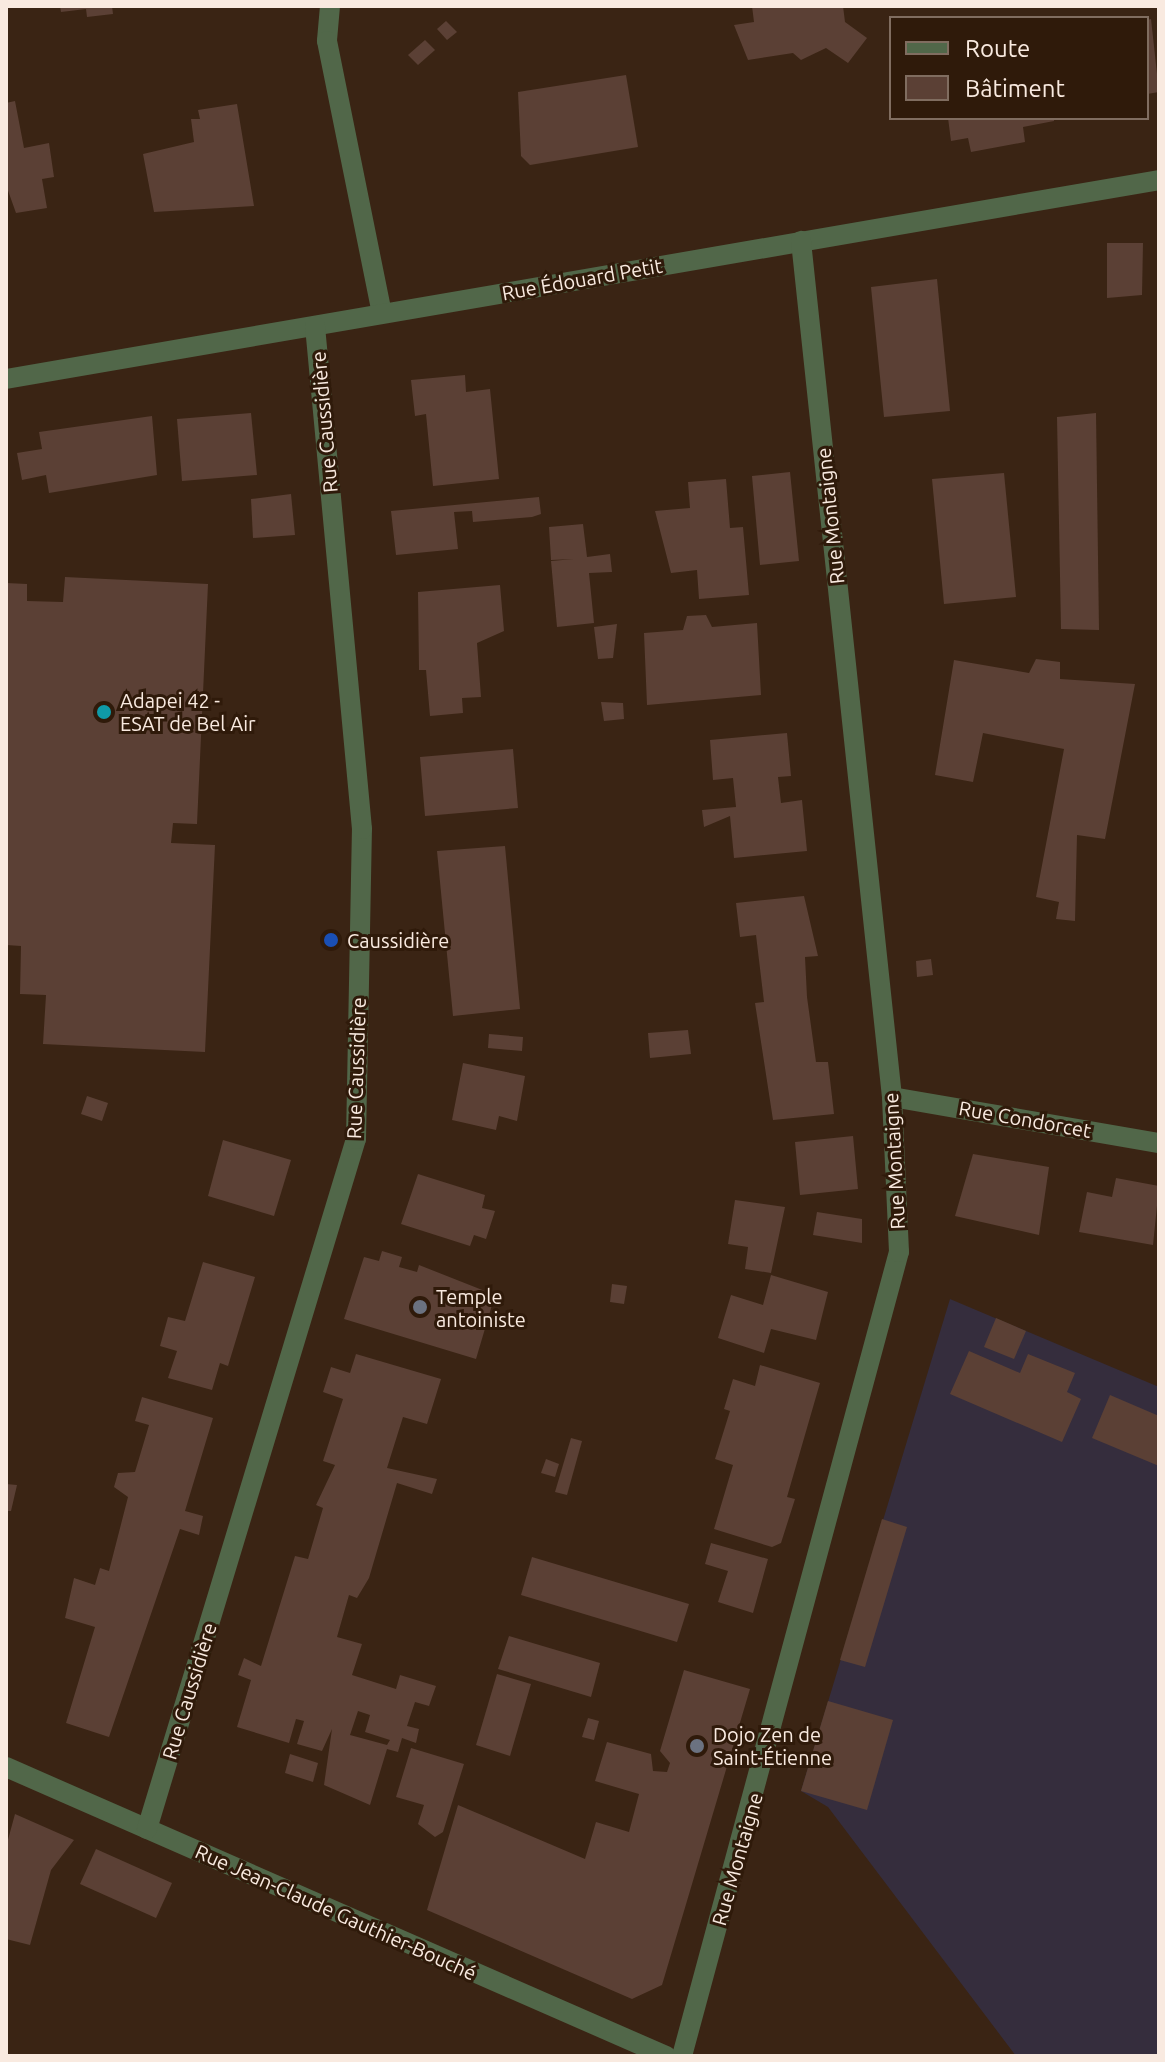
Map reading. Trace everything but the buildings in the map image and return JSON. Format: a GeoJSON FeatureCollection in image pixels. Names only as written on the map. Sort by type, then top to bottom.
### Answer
{"type":"FeatureCollection","features":[{"type":"Feature","properties":{"kind":"street"},"geometry":{"type":"LineString","coordinates":[[330,6],[327,41],[382,314]]}},
{"type":"Feature","properties":{"kind":"street","name":"Rue Édouard Petit"},"geometry":{"type":"LineString","coordinates":[[6,379],[1159,180]]}},
{"type":"Feature","properties":{"kind":"street","name":"Rue Montaigne"},"geometry":{"type":"LineString","coordinates":[[682,2056],[899,1252],[892,1097],[801,241]]}},
{"type":"Feature","properties":{"kind":"street","name":"Rue Caussidière"},"geometry":{"type":"LineString","coordinates":[[147,1829],[356,1139],[362,829],[315,326]]}},
{"type":"Feature","properties":{"kind":"street","name":"Rue Condorcet"},"geometry":{"type":"LineString","coordinates":[[892,1097],[1159,1143]]}},
{"type":"Feature","properties":{"kind":"street","name":"Rue Jean-Claude Gauthier-Bouché"},"geometry":{"type":"LineString","coordinates":[[6,1767],[666,2056]]}},
{"type":"Feature","properties":{"kind":"shaded area"},"geometry":{"type":"Polygon","coordinates":[[[950,1299],[1159,1387],[1159,2056],[1016,2056],[828,1807],[801,1791],[950,1299]]]}},
{"type":"Feature","properties":{"kind":"place","name":"Adapei 42 - ESAT de Bel Air"},"geometry":{"type":"Point","coordinates":[104,712]}},
{"type":"Feature","properties":{"kind":"place","name":"Caussidière"},"geometry":{"type":"Point","coordinates":[331,940]}},
{"type":"Feature","properties":{"kind":"place","name":"Temple antoiniste"},"geometry":{"type":"Point","coordinates":[420,1307]}},
{"type":"Feature","properties":{"kind":"place","name":"Dojo Zen de Saint-Étienne"},"geometry":{"type":"Point","coordinates":[697,1746]}}]}
